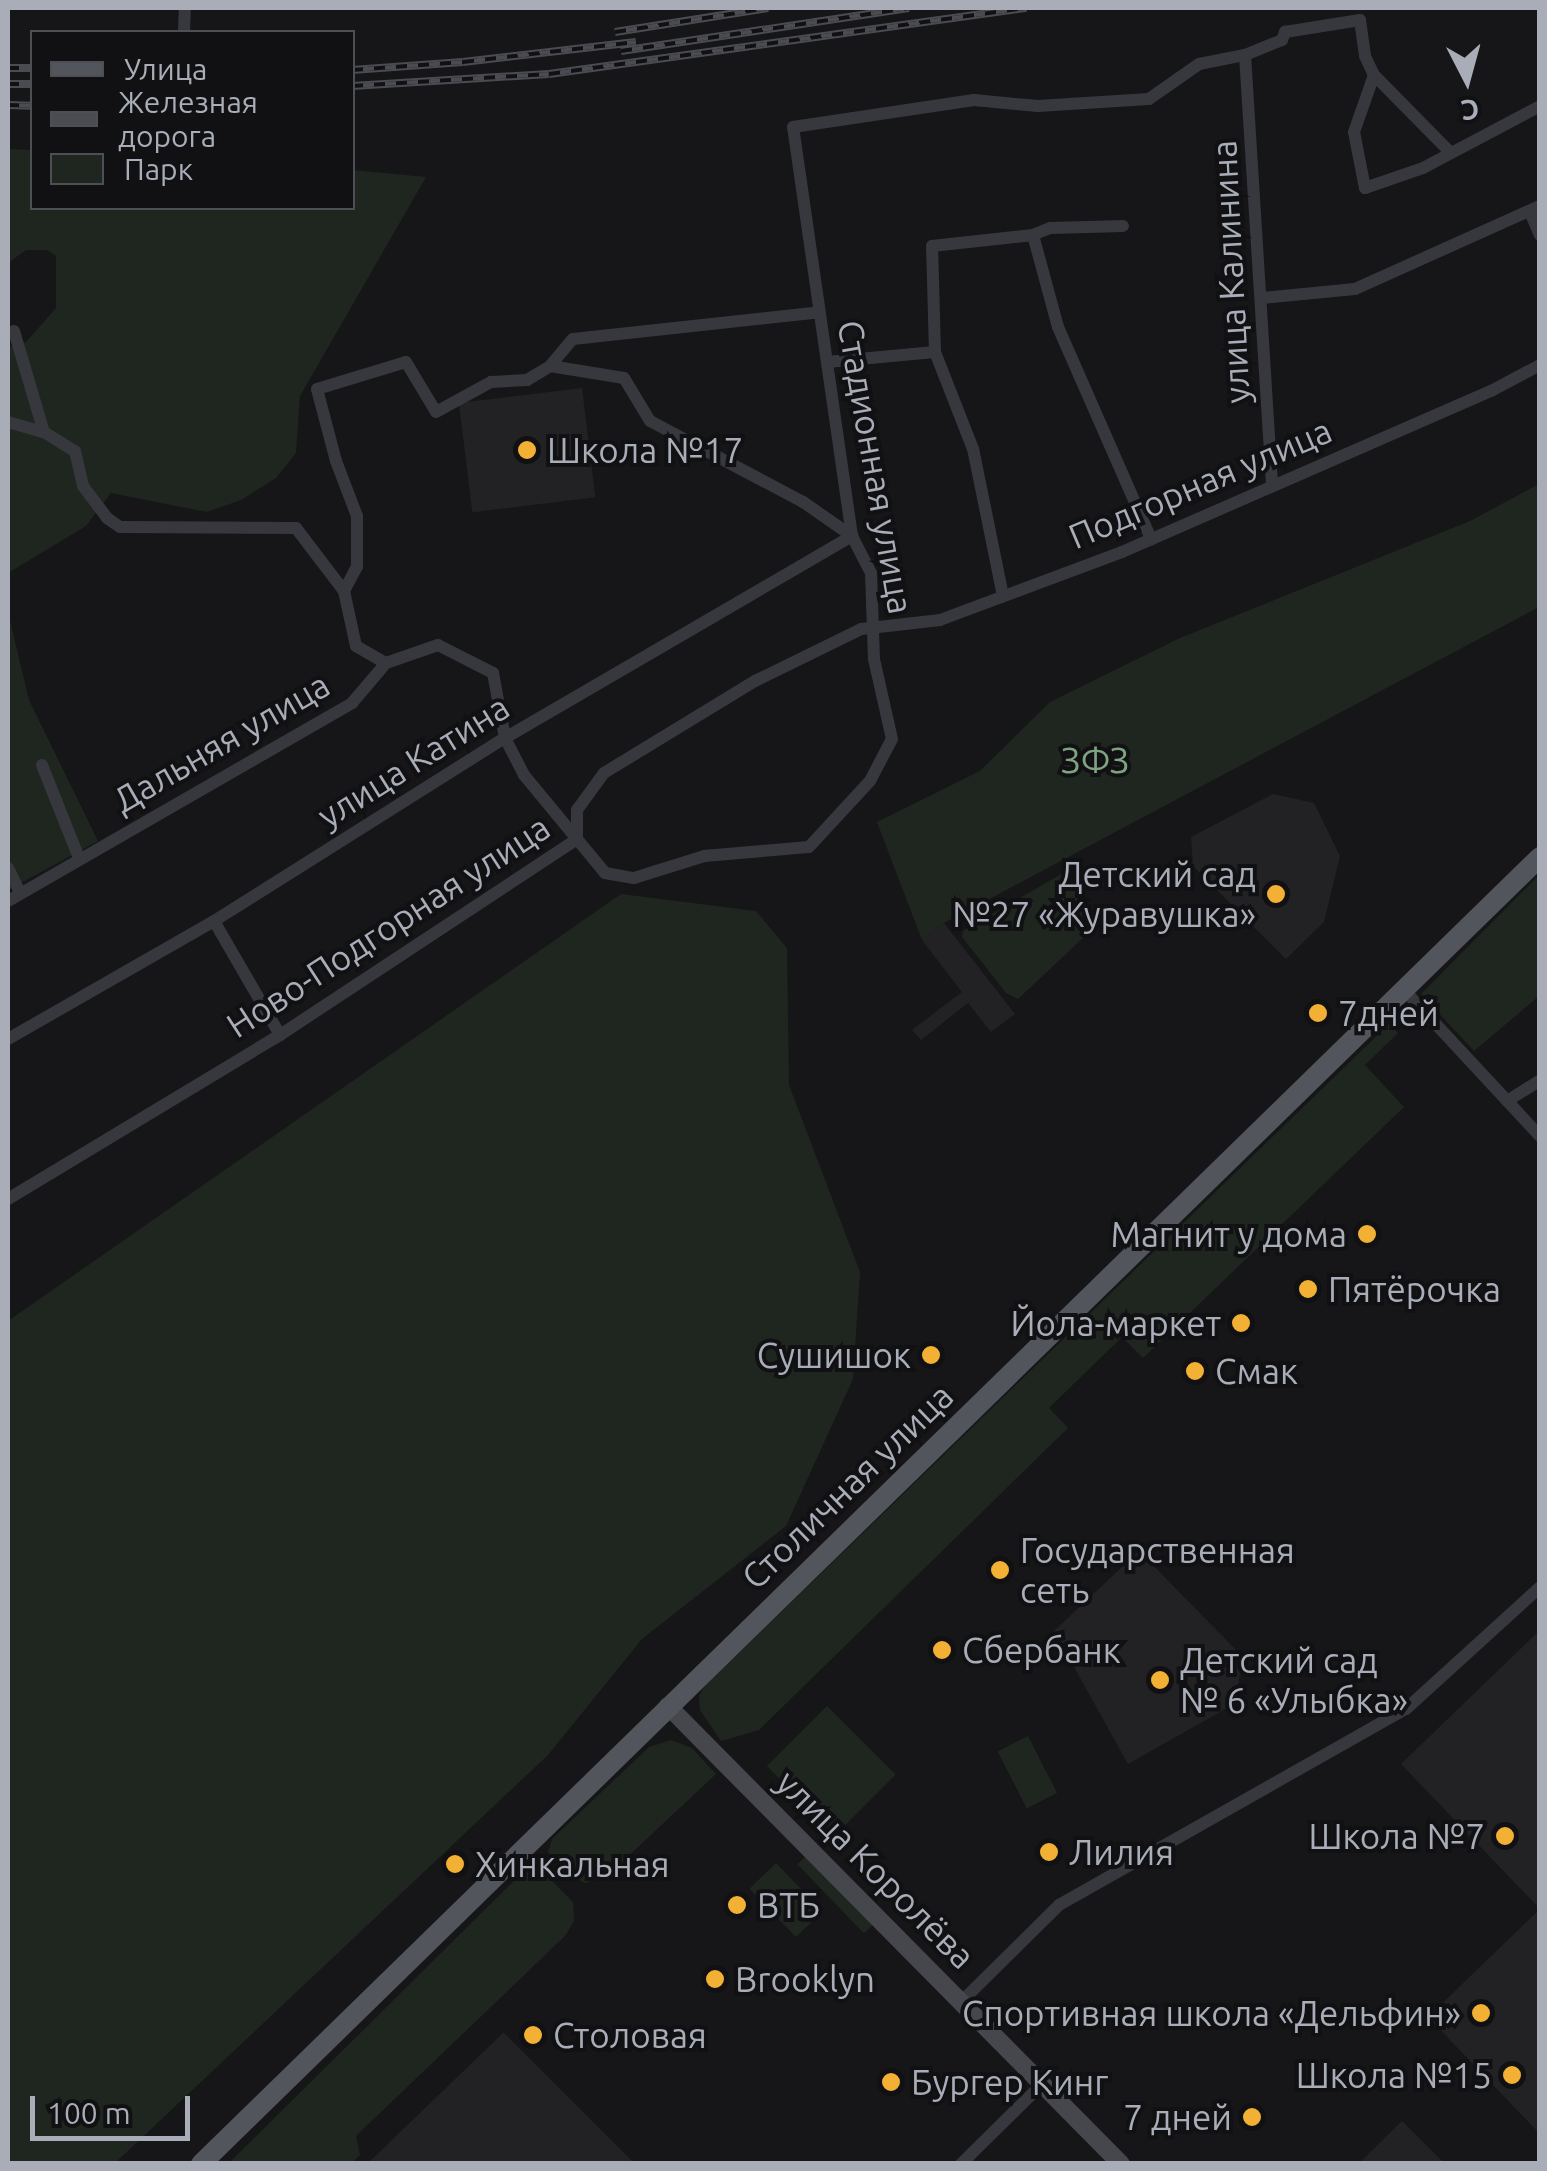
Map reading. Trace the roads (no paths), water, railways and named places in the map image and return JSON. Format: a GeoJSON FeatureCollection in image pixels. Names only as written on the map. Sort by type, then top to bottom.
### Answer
{"type":"FeatureCollection","features":[{"type":"Feature","properties":{"kind":"main road","name":"Столичная улица"},"geometry":{"type":"LineString","coordinates":[[201,2164],[1406,992],[1540,857]]}},
{"type":"Feature","properties":{"kind":"street"},"geometry":{"type":"LineString","coordinates":[[1246,56],[1282,40],[1286,32],[1360,20],[1366,56],[1374,75],[1450,152]]}},
{"type":"Feature","properties":{"kind":"street","name":"Стадионная улица"},"geometry":{"type":"LineString","coordinates":[[809,847],[870,781],[892,739],[874,659],[871,574],[852,536],[793,127],[974,100],[1038,106],[1148,99],[1200,64],[1246,56]]}},
{"type":"Feature","properties":{"kind":"street","name":"улица Калинина"},"geometry":{"type":"LineString","coordinates":[[1246,56],[1272,486]]}},
{"type":"Feature","properties":{"kind":"street"},"geometry":{"type":"LineString","coordinates":[[1374,75],[1354,132],[1364,188],[1397,180],[1540,106]]}},
{"type":"Feature","properties":{"kind":"street"},"geometry":{"type":"LineString","coordinates":[[1262,298],[1355,289],[1535,209],[1540,235]]}},
{"type":"Feature","properties":{"kind":"street"},"geometry":{"type":"LineString","coordinates":[[1003,596],[973,449],[935,352],[932,246],[1033,234],[1050,228],[1123,226]]}},
{"type":"Feature","properties":{"kind":"street"},"geometry":{"type":"LineString","coordinates":[[1033,234],[1058,327],[1151,539]]}},
{"type":"Feature","properties":{"kind":"street"},"geometry":{"type":"LineString","coordinates":[[344,591],[357,567],[358,516],[336,461],[317,388],[406,362],[436,412],[491,382],[527,380],[550,366],[574,340],[820,312]]}},
{"type":"Feature","properties":{"kind":"street"},"geometry":{"type":"LineString","coordinates":[[14,331],[44,432]]}},
{"type":"Feature","properties":{"kind":"street"},"geometry":{"type":"LineString","coordinates":[[827,362],[935,352]]}},
{"type":"Feature","properties":{"kind":"street","name":"Подгорная улица"},"geometry":{"type":"LineString","coordinates":[[874,628],[940,620],[1151,539],[1491,391],[1540,365]]}},
{"type":"Feature","properties":{"kind":"street"},"geometry":{"type":"LineString","coordinates":[[550,366],[624,378],[650,421],[802,502],[852,536]]}},
{"type":"Feature","properties":{"kind":"street"},"geometry":{"type":"LineString","coordinates":[[8,422],[44,432],[75,451],[83,486],[107,518],[120,527],[296,528],[344,591],[356,646],[386,664]]}},
{"type":"Feature","properties":{"kind":"street","name":"улица Катина"},"geometry":{"type":"LineString","coordinates":[[8,1040],[214,922],[505,738],[852,536]]}},
{"type":"Feature","properties":{"kind":"street","name":"Ново-Подгорная улица"},"geometry":{"type":"LineString","coordinates":[[8,1200],[280,1036],[577,839],[577,810],[604,773],[755,680],[861,630],[874,628]]}},
{"type":"Feature","properties":{"kind":"street","name":"Дальняя улица"},"geometry":{"type":"LineString","coordinates":[[14,897],[352,703],[386,664],[438,646],[474,660],[493,673],[505,738],[524,775],[605,873],[634,878],[704,856],[809,847]]}},
{"type":"Feature","properties":{"kind":"street"},"geometry":{"type":"LineString","coordinates":[[42,764],[78,858]]}},
{"type":"Feature","properties":{"kind":"street"},"geometry":{"type":"LineString","coordinates":[[8,868],[14,897]]}},
{"type":"Feature","properties":{"kind":"street"},"geometry":{"type":"LineString","coordinates":[[214,922],[280,1036]]}},
{"type":"Feature","properties":{"kind":"street"},"geometry":{"type":"LineString","coordinates":[[1406,992],[1540,1136]]}},
{"type":"Feature","properties":{"kind":"street"},"geometry":{"type":"LineString","coordinates":[[1507,1102],[1540,1080]]}},
{"type":"Feature","properties":{"kind":"street"},"geometry":{"type":"LineString","coordinates":[[961,2002],[1059,1906],[1406,1708],[1540,1587]]}},
{"type":"Feature","properties":{"kind":"street","name":"улица Королёва"},"geometry":{"type":"LineString","coordinates":[[668,1706],[1121,2164]]}},
{"type":"Feature","properties":{"kind":"street"},"geometry":{"type":"LineString","coordinates":[[962,2164],[1042,2084]]}},
{"type":"Feature","properties":{"kind":"railway"},"geometry":{"type":"LineString","coordinates":[[615,32],[768,8]]}},
{"type":"Feature","properties":{"kind":"railway"},"geometry":{"type":"LineString","coordinates":[[621,51],[909,8]]}},
{"type":"Feature","properties":{"kind":"railway"},"geometry":{"type":"LineString","coordinates":[[355,86],[549,74],[1026,8]]}},
{"type":"Feature","properties":{"kind":"railway"},"geometry":{"type":"LineString","coordinates":[[355,70],[636,42]]}},
{"type":"Feature","properties":{"kind":"railway"},"geometry":{"type":"LineString","coordinates":[[8,68],[30,68]]}},
{"type":"Feature","properties":{"kind":"railway"},"geometry":{"type":"LineString","coordinates":[[8,84],[30,84]]}},
{"type":"Feature","properties":{"kind":"railway"},"geometry":{"type":"LineString","coordinates":[[8,105],[30,106]]}},
{"type":"Feature","properties":{"kind":"place","name":"Школа №17"},"geometry":{"type":"Point","coordinates":[527,450]}},
{"type":"Feature","properties":{"kind":"place","name":"Детский сад №27 «Журавушка»"},"geometry":{"type":"Point","coordinates":[1276,894]}},
{"type":"Feature","properties":{"kind":"place","name":"7дней"},"geometry":{"type":"Point","coordinates":[1318,1013]}},
{"type":"Feature","properties":{"kind":"place","name":"Магнит у дома"},"geometry":{"type":"Point","coordinates":[1367,1234]}},
{"type":"Feature","properties":{"kind":"place","name":"Пятёрочка"},"geometry":{"type":"Point","coordinates":[1308,1289]}},
{"type":"Feature","properties":{"kind":"place","name":"Йола-маркет"},"geometry":{"type":"Point","coordinates":[1241,1323]}},
{"type":"Feature","properties":{"kind":"place","name":"Сушишок"},"geometry":{"type":"Point","coordinates":[931,1355]}},
{"type":"Feature","properties":{"kind":"place","name":"Смак"},"geometry":{"type":"Point","coordinates":[1195,1371]}},
{"type":"Feature","properties":{"kind":"place","name":"Государственная сеть"},"geometry":{"type":"Point","coordinates":[1000,1570]}},
{"type":"Feature","properties":{"kind":"place","name":"Сбербанк"},"geometry":{"type":"Point","coordinates":[942,1650]}},
{"type":"Feature","properties":{"kind":"place","name":"Детский сад № 6 «Улыбка»"},"geometry":{"type":"Point","coordinates":[1160,1680]}},
{"type":"Feature","properties":{"kind":"place","name":"Школа №7"},"geometry":{"type":"Point","coordinates":[1505,1836]}},
{"type":"Feature","properties":{"kind":"place","name":"Лилия"},"geometry":{"type":"Point","coordinates":[1049,1852]}},
{"type":"Feature","properties":{"kind":"place","name":"Хинкальная"},"geometry":{"type":"Point","coordinates":[455,1864]}},
{"type":"Feature","properties":{"kind":"place","name":"ВТБ"},"geometry":{"type":"Point","coordinates":[737,1905]}},
{"type":"Feature","properties":{"kind":"place","name":"Brooklyn"},"geometry":{"type":"Point","coordinates":[715,1979]}},
{"type":"Feature","properties":{"kind":"place","name":"Спортивная школа «Дельфин»"},"geometry":{"type":"Point","coordinates":[1481,2013]}},
{"type":"Feature","properties":{"kind":"place","name":"Столовая"},"geometry":{"type":"Point","coordinates":[533,2035]}},
{"type":"Feature","properties":{"kind":"place","name":"Школа №15"},"geometry":{"type":"Point","coordinates":[1512,2075]}},
{"type":"Feature","properties":{"kind":"place","name":"Бургер Кинг"},"geometry":{"type":"Point","coordinates":[891,2082]}},
{"type":"Feature","properties":{"kind":"place","name":"7 дней"},"geometry":{"type":"Point","coordinates":[1252,2117]}},
{"type":"Feature","properties":{"kind":"park label","name":"ЗФЗ"},"geometry":{"type":"Point","coordinates":[1095,760]}}]}
